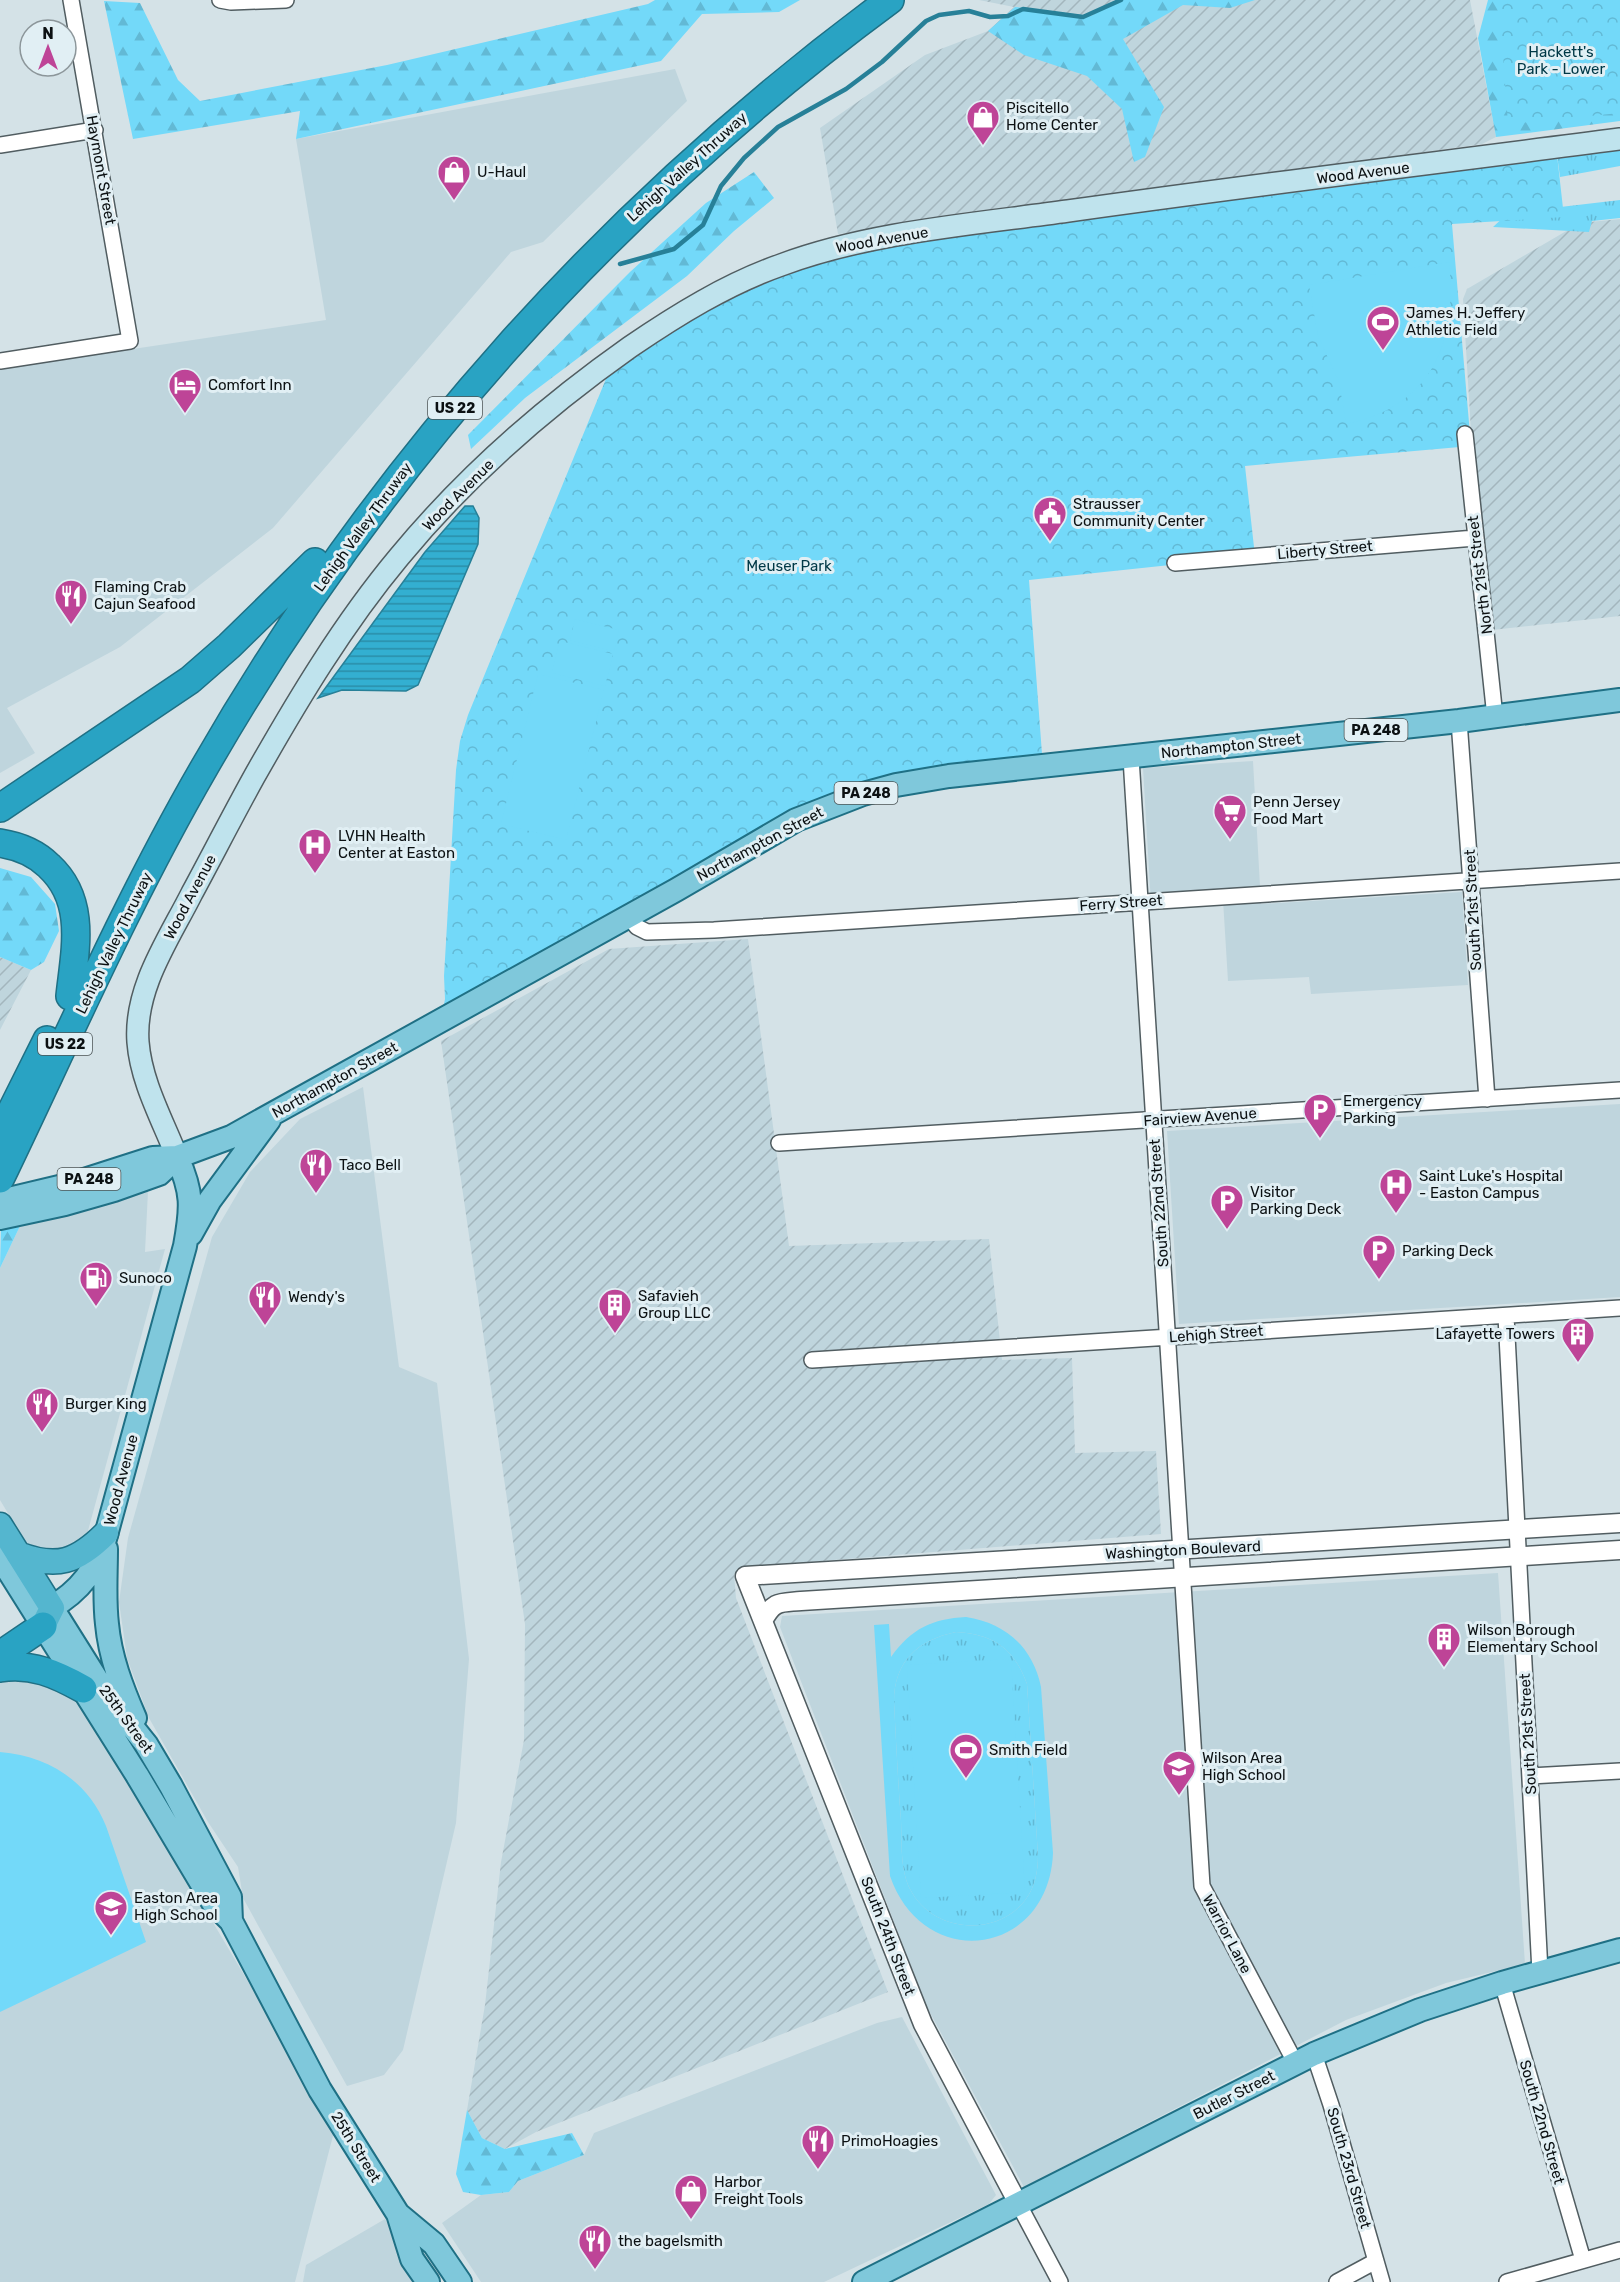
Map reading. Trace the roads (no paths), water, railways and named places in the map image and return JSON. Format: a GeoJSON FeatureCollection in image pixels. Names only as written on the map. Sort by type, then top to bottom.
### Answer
{"type":"FeatureCollection","features":[{"type":"Feature","properties":{"kind":"highway","name":"Lehigh Valley Thruway"},"geometry":{"type":"LineString","coordinates":[[0,1134],[70,996],[116,898],[187,765],[250,660],[315,562],[361,500],[458,378],[566,260],[689,142],[797,50],[862,0]]}},
{"type":"Feature","properties":{"kind":"highway","name":"Lehigh Valley Thruway"},"geometry":{"type":"LineString","coordinates":[[0,1179],[129,908],[202,770],[284,636],[374,509],[471,387],[576,271],[688,163],[747,112],[890,0]]}},
{"type":"Feature","properties":{"kind":"highway"},"geometry":{"type":"LineString","coordinates":[[0,808],[190,680],[223,652],[315,562]]}},
{"type":"Feature","properties":{"kind":"highway"},"geometry":{"type":"LineString","coordinates":[[0,843],[18,846],[36,855],[59,876],[70,894],[75,913],[76,934],[70,996]]}},
{"type":"Feature","properties":{"kind":"highway","name":"25th Street"},"geometry":{"type":"LineString","coordinates":[[0,1525],[9,1555],[44,1616]]}},
{"type":"Feature","properties":{"kind":"highway"},"geometry":{"type":"LineString","coordinates":[[9,1555],[44,1562],[67,1560],[88,1550],[106,1533]]}},
{"type":"Feature","properties":{"kind":"highway"},"geometry":{"type":"LineString","coordinates":[[0,1640],[44,1616]]}},
{"type":"Feature","properties":{"kind":"highway"},"geometry":{"type":"LineString","coordinates":[[0,1655],[44,1616]]}},
{"type":"Feature","properties":{"kind":"highway"},"geometry":{"type":"LineString","coordinates":[[0,1668],[20,1666],[45,1670],[83,1689]]}},
{"type":"Feature","properties":{"kind":"main road","name":"Wood Avenue"},"geometry":{"type":"LineString","coordinates":[[44,1616],[70,1596],[89,1575],[99,1555],[184,1246],[190,1211],[190,1191],[142,1068],[138,1043],[140,1010],[146,985],[232,816],[311,681],[360,608],[397,559],[472,478],[558,401],[650,334],[724,290],[780,265],[834,249],[893,237],[1119,204],[1620,139]]}},
{"type":"Feature","properties":{"kind":"main road","name":"Northampton Street"},"geometry":{"type":"LineString","coordinates":[[0,1201],[72,1184],[153,1158],[177,1157],[231,1137],[796,820],[863,794],[937,777],[1131,758],[1495,717],[1620,700]]}},
{"type":"Feature","properties":{"kind":"main road"},"geometry":{"type":"LineString","coordinates":[[184,1246],[210,1200],[272,1115]]}},
{"type":"Feature","properties":{"kind":"main road","name":"Northampton Street"},"geometry":{"type":"LineString","coordinates":[[0,1218],[65,1204],[114,1190],[159,1174],[177,1157]]}},
{"type":"Feature","properties":{"kind":"main road"},"geometry":{"type":"LineString","coordinates":[[106,1533],[105,1600],[108,1636],[121,1684],[146,1744]]}},
{"type":"Feature","properties":{"kind":"main road","name":"25th Street"},"geometry":{"type":"LineString","coordinates":[[44,1616],[83,1689],[214,1904],[231,1921],[320,2090],[398,2214],[412,2259],[428,2282]]}},
{"type":"Feature","properties":{"kind":"main road","name":"25th Street"},"geometry":{"type":"LineString","coordinates":[[44,1616],[146,1744],[190,1819],[230,1897],[231,1921]]}},
{"type":"Feature","properties":{"kind":"main road","name":"Butler Street"},"geometry":{"type":"LineString","coordinates":[[864,2282],[1305,2059],[1420,2010],[1502,1983],[1620,1950]]}},
{"type":"Feature","properties":{"kind":"main road","name":"25th Street"},"geometry":{"type":"LineString","coordinates":[[398,2214],[434,2244],[460,2282]]}},
{"type":"Feature","properties":{"kind":"street","name":"Haymont Street"},"geometry":{"type":"LineString","coordinates":[[0,361],[130,341],[71,0]]}},
{"type":"Feature","properties":{"kind":"street"},"geometry":{"type":"LineString","coordinates":[[220,0],[231,2],[286,0]]}},
{"type":"Feature","properties":{"kind":"street"},"geometry":{"type":"LineString","coordinates":[[0,145],[95,130]]}},
{"type":"Feature","properties":{"kind":"street","name":"North 21st Street"},"geometry":{"type":"LineString","coordinates":[[1465,434],[1495,717]]}},
{"type":"Feature","properties":{"kind":"street","name":"Liberty Street"},"geometry":{"type":"LineString","coordinates":[[1175,563],[1475,538]]}},
{"type":"Feature","properties":{"kind":"street","name":"South 21st Street"},"geometry":{"type":"LineString","coordinates":[[1459,721],[1487,1099]]}},
{"type":"Feature","properties":{"kind":"street","name":"South 22nd Street"},"geometry":{"type":"LineString","coordinates":[[1131,758],[1183,1577]]}},
{"type":"Feature","properties":{"kind":"street","name":"Ferry Street"},"geometry":{"type":"LineString","coordinates":[[628,916],[640,929],[660,933],[1620,871]]}},
{"type":"Feature","properties":{"kind":"street","name":"Fairview Avenue"},"geometry":{"type":"LineString","coordinates":[[779,1143],[1620,1090]]}},
{"type":"Feature","properties":{"kind":"street","name":"Lehigh Street"},"geometry":{"type":"LineString","coordinates":[[812,1360],[1620,1308]]}},
{"type":"Feature","properties":{"kind":"street","name":"South 21st Street"},"geometry":{"type":"LineString","coordinates":[[1506,1316],[1540,1972]]}},
{"type":"Feature","properties":{"kind":"street","name":"Washington Boulevard"},"geometry":{"type":"LineString","coordinates":[[746,1576],[1620,1523]]}},
{"type":"Feature","properties":{"kind":"street","name":"Washington Boulevard"},"geometry":{"type":"LineString","coordinates":[[763,1621],[770,1608],[777,1603],[1620,1550]]}},
{"type":"Feature","properties":{"kind":"street","name":"South 24th Street"},"geometry":{"type":"LineString","coordinates":[[746,1576],[923,2024],[1060,2282]]}},
{"type":"Feature","properties":{"kind":"street","name":"Warrior Lane"},"geometry":{"type":"LineString","coordinates":[[1183,1577],[1202,1886],[1305,2059]]}},
{"type":"Feature","properties":{"kind":"street"},"geometry":{"type":"LineString","coordinates":[[1530,1776],[1620,1771]]}},
{"type":"Feature","properties":{"kind":"street","name":"South 22nd Street"},"geometry":{"type":"LineString","coordinates":[[1502,1983],[1583,2260]]}},
{"type":"Feature","properties":{"kind":"street","name":"South 23rd Street"},"geometry":{"type":"LineString","coordinates":[[1305,2059],[1331,2105],[1382,2282]]}},
{"type":"Feature","properties":{"kind":"street"},"geometry":{"type":"LineString","coordinates":[[1507,2282],[1620,2250]]}},
{"type":"Feature","properties":{"kind":"street"},"geometry":{"type":"LineString","coordinates":[[1337,2282],[1376,2261]]}},
{"type":"Feature","properties":{"kind":"waterway"},"geometry":{"type":"LineString","coordinates":[[620,264],[674,249],[703,225],[721,186],[744,158],[778,127],[846,89],[882,62],[926,21],[939,15],[969,11],[990,17],[1008,16],[1023,9],[1083,17],[1121,0]]}},
{"type":"Feature","properties":{"kind":"place","name":"Piscitello Home Center"},"geometry":{"type":"Point","coordinates":[983,146]}},
{"type":"Feature","properties":{"kind":"place","name":"U-Haul"},"geometry":{"type":"Point","coordinates":[454,201]}},
{"type":"Feature","properties":{"kind":"place","name":"James H. Jeffery Athletic Field"},"geometry":{"type":"Point","coordinates":[1383,351]}},
{"type":"Feature","properties":{"kind":"place","name":"Comfort Inn"},"geometry":{"type":"Point","coordinates":[185,414]}},
{"type":"Feature","properties":{"kind":"place","name":"Strausser Community Center"},"geometry":{"type":"Point","coordinates":[1050,542]}},
{"type":"Feature","properties":{"kind":"place","name":"Flaming Crab Cajun Seafood"},"geometry":{"type":"Point","coordinates":[71,625]}},
{"type":"Feature","properties":{"kind":"place","name":"Penn Jersey Food Mart"},"geometry":{"type":"Point","coordinates":[1230,840]}},
{"type":"Feature","properties":{"kind":"place","name":"LVHN Health Center at Easton"},"geometry":{"type":"Point","coordinates":[315,874]}},
{"type":"Feature","properties":{"kind":"place","name":"Emergency Parking"},"geometry":{"type":"Point","coordinates":[1320,1139]}},
{"type":"Feature","properties":{"kind":"place","name":"Taco Bell"},"geometry":{"type":"Point","coordinates":[316,1194]}},
{"type":"Feature","properties":{"kind":"place","name":"Saint Luke's Hospital - Easton Campus"},"geometry":{"type":"Point","coordinates":[1396,1214]}},
{"type":"Feature","properties":{"kind":"place","name":"Visitor Parking Deck"},"geometry":{"type":"Point","coordinates":[1227,1230]}},
{"type":"Feature","properties":{"kind":"place","name":"Parking Deck"},"geometry":{"type":"Point","coordinates":[1379,1280]}},
{"type":"Feature","properties":{"kind":"place","name":"Sunoco"},"geometry":{"type":"Point","coordinates":[96,1307]}},
{"type":"Feature","properties":{"kind":"place","name":"Wendy's"},"geometry":{"type":"Point","coordinates":[265,1326]}},
{"type":"Feature","properties":{"kind":"place","name":"Safavieh Group LLC"},"geometry":{"type":"Point","coordinates":[615,1334]}},
{"type":"Feature","properties":{"kind":"place","name":"Lafayette Towers"},"geometry":{"type":"Point","coordinates":[1578,1363]}},
{"type":"Feature","properties":{"kind":"place","name":"Burger King"},"geometry":{"type":"Point","coordinates":[42,1433]}},
{"type":"Feature","properties":{"kind":"place","name":"Wilson Borough Elementary School"},"geometry":{"type":"Point","coordinates":[1444,1668]}},
{"type":"Feature","properties":{"kind":"place","name":"Smith Field"},"geometry":{"type":"Point","coordinates":[966,1779]}},
{"type":"Feature","properties":{"kind":"place","name":"Wilson Area High School"},"geometry":{"type":"Point","coordinates":[1179,1796]}},
{"type":"Feature","properties":{"kind":"place","name":"Easton Area High School"},"geometry":{"type":"Point","coordinates":[111,1936]}},
{"type":"Feature","properties":{"kind":"place","name":"PrimoHoagies"},"geometry":{"type":"Point","coordinates":[818,2170]}},
{"type":"Feature","properties":{"kind":"place","name":"Harbor Freight Tools"},"geometry":{"type":"Point","coordinates":[691,2220]}},
{"type":"Feature","properties":{"kind":"place","name":"the bagelsmith"},"geometry":{"type":"Point","coordinates":[595,2270]}},
{"type":"Feature","properties":{"kind":"park label","name":"Hackett's Park - Lower"},"geometry":{"type":"Point","coordinates":[1561,60]}},
{"type":"Feature","properties":{"kind":"park label","name":"Meuser Park"},"geometry":{"type":"Point","coordinates":[789,566]}}]}
